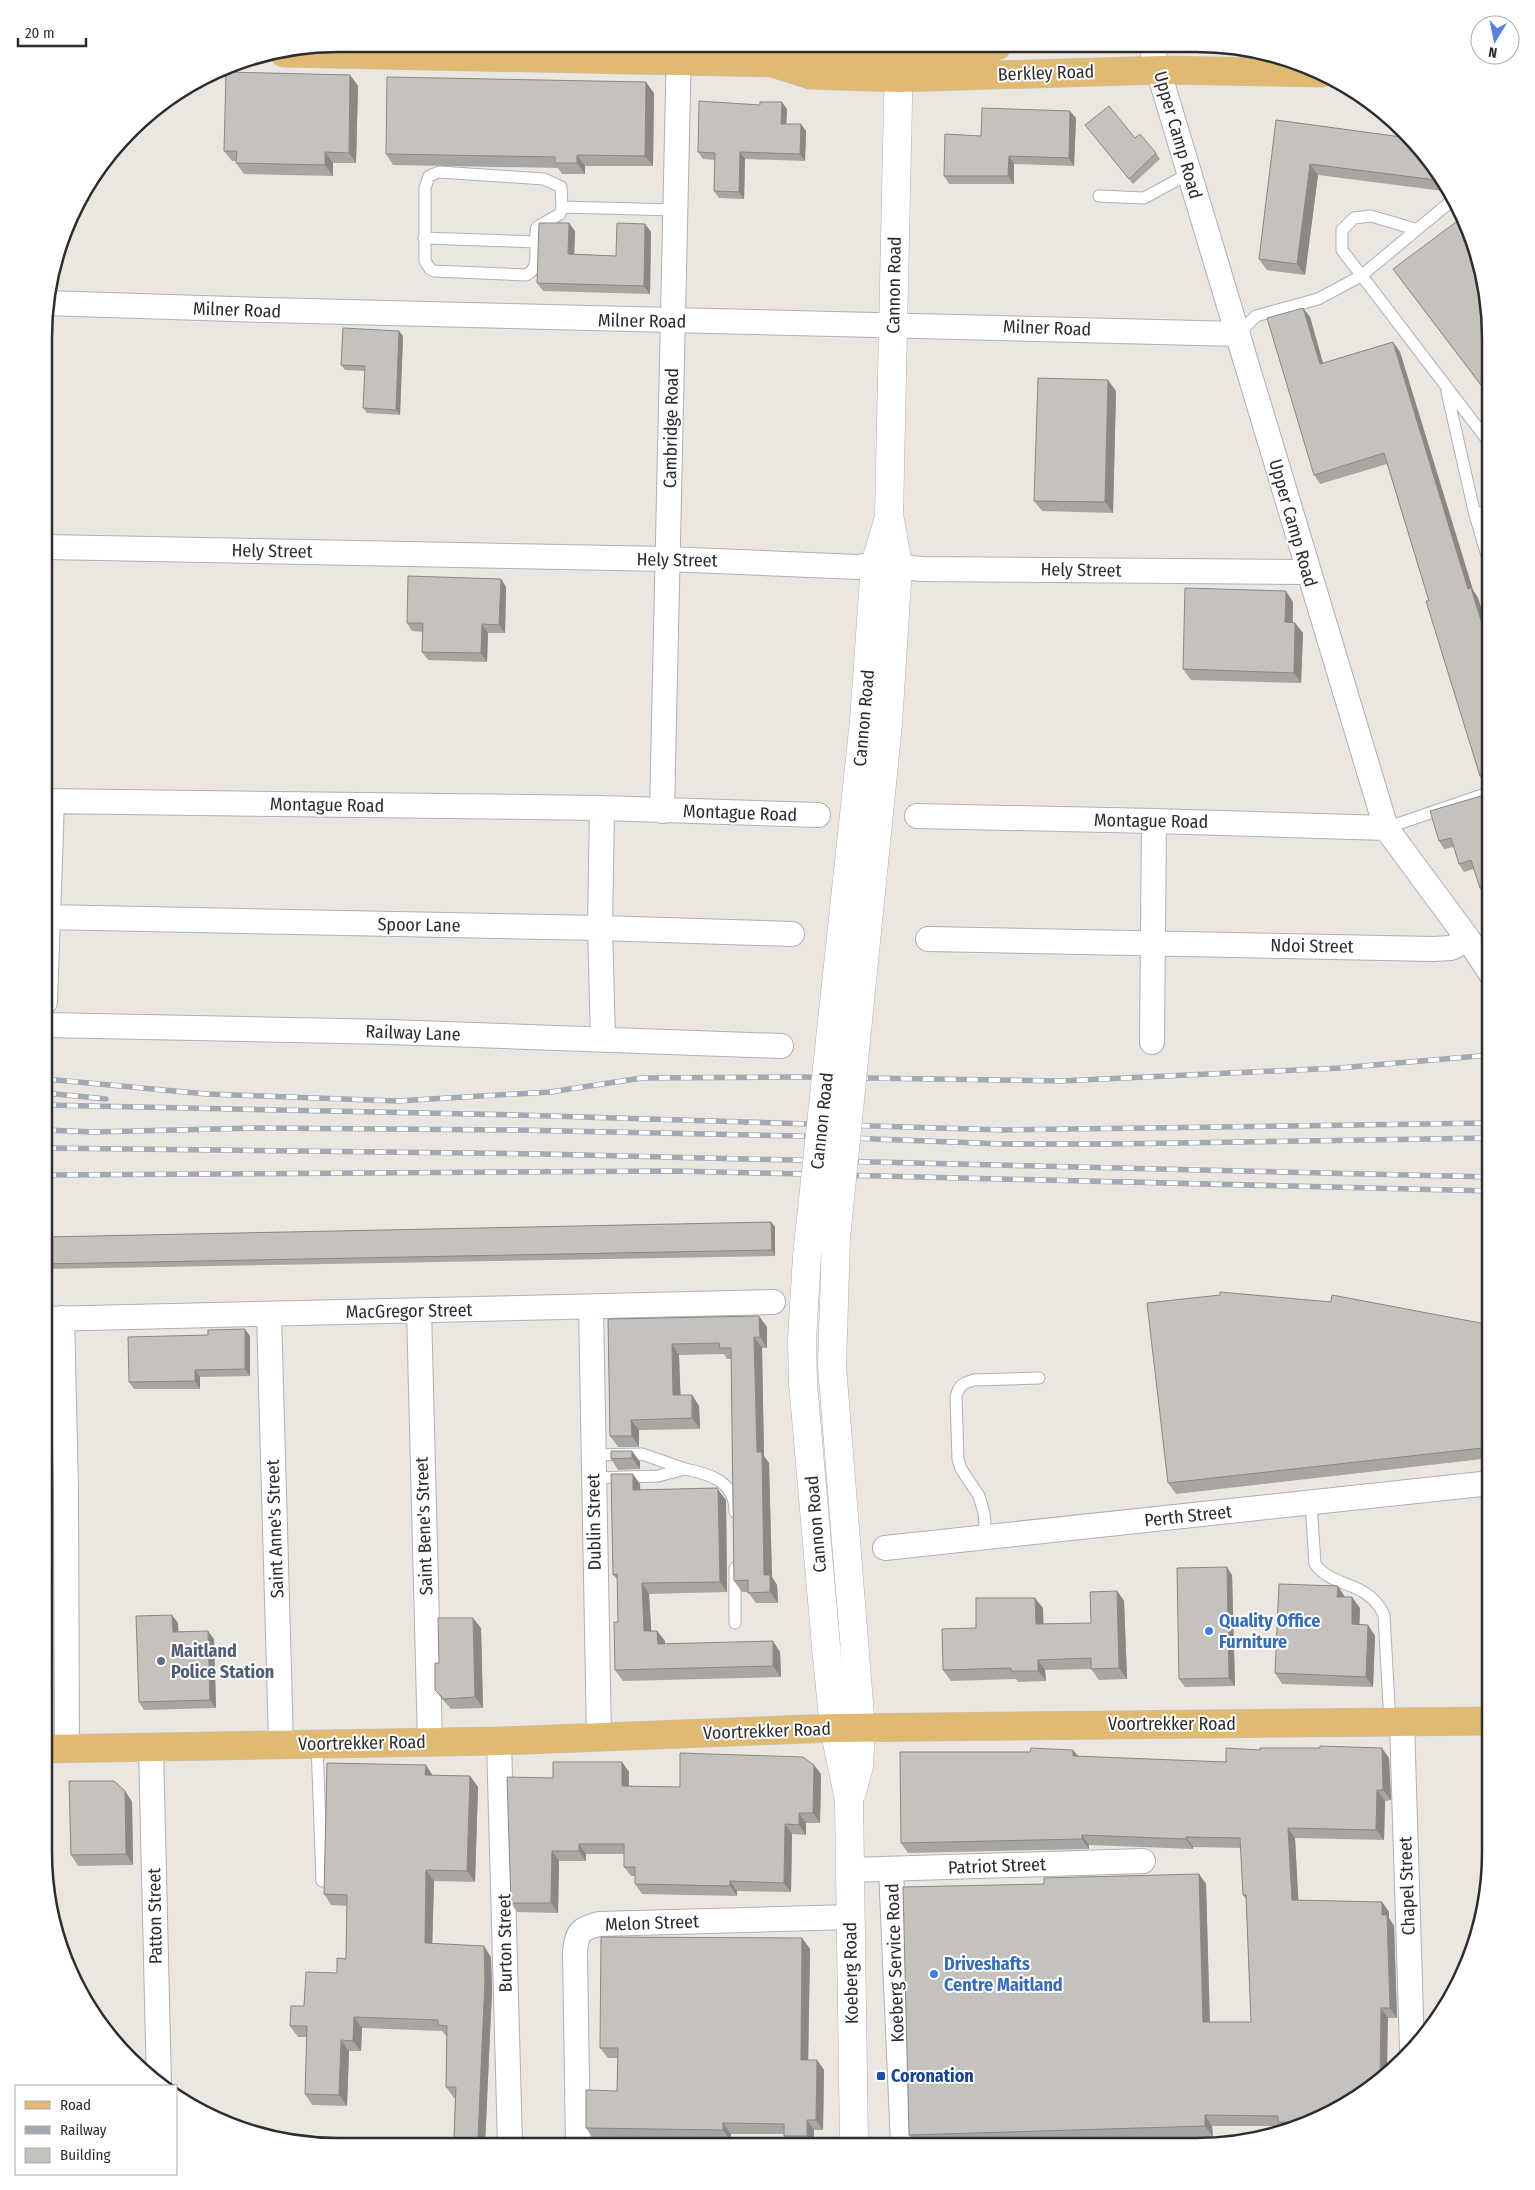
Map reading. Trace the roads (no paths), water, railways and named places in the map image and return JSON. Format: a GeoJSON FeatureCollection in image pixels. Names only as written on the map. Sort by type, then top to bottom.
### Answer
{"type":"FeatureCollection","features":[{"type":"Feature","properties":{"kind":"main road","name":"Berkley Road"},"geometry":{"type":"LineString","coordinates":[[899,66],[935,54],[951,52]]}},
{"type":"Feature","properties":{"kind":"main road","name":"Berkley Road"},"geometry":{"type":"LineString","coordinates":[[320,53],[679,53],[772,63],[811,53],[899,66],[1156,58],[1296,71]]}},
{"type":"Feature","properties":{"kind":"main road","name":"Cannon Road"},"geometry":{"type":"LineString","coordinates":[[861,1728],[832,1366],[833,1305],[836,1238],[887,564],[899,66]]}},
{"type":"Feature","properties":{"kind":"main road","name":"Cannon Road"},"geometry":{"type":"LineString","coordinates":[[834,1728],[803,1383],[802,1340],[807,1256],[876,722]]}},
{"type":"Feature","properties":{"kind":"main road","name":"Voortrekker Road"},"geometry":{"type":"LineString","coordinates":[[56,1749],[500,1741],[834,1728],[1175,1724],[1396,1724],[1482,1721]]}},
{"type":"Feature","properties":{"kind":"main road","name":"Koeberg Road"},"geometry":{"type":"LineString","coordinates":[[834,1728],[849,1800],[854,2138]]}},
{"type":"Feature","properties":{"kind":"main road","name":"Koeberg Road"},"geometry":{"type":"LineString","coordinates":[[849,1800],[859,1766],[861,1728]]}},
{"type":"Feature","properties":{"kind":"street","name":"Cambridge Road"},"geometry":{"type":"LineString","coordinates":[[662,811],[679,53]]}},
{"type":"Feature","properties":{"kind":"street","name":"Upper Camp Road"},"geometry":{"type":"LineString","coordinates":[[1156,58],[1307,572],[1386,828],[1482,960]]}},
{"type":"Feature","properties":{"kind":"street","name":"Milner Road"},"geometry":{"type":"LineString","coordinates":[[55,303],[343,314],[673,322],[894,324],[1238,334]]}},
{"type":"Feature","properties":{"kind":"street","name":"Hely Street"},"geometry":{"type":"LineString","coordinates":[[52,546],[668,559],[858,567],[887,564],[921,569],[1307,572]]}},
{"type":"Feature","properties":{"kind":"street","name":"Montague Road"},"geometry":{"type":"LineString","coordinates":[[52,801],[602,808],[818,815]]}},
{"type":"Feature","properties":{"kind":"street"},"geometry":{"type":"LineString","coordinates":[[602,808],[600,928],[603,1039]]}},
{"type":"Feature","properties":{"kind":"street","name":"Montague Road"},"geometry":{"type":"LineString","coordinates":[[917,816],[1386,828]]}},
{"type":"Feature","properties":{"kind":"street"},"geometry":{"type":"LineString","coordinates":[[1152,1042],[1154,821]]}},
{"type":"Feature","properties":{"kind":"street","name":"Spoor Lane"},"geometry":{"type":"LineString","coordinates":[[52,917],[600,928],[792,934]]}},
{"type":"Feature","properties":{"kind":"street","name":"Ndoi Street"},"geometry":{"type":"LineString","coordinates":[[928,939],[1433,949],[1450,948],[1468,939]]}},
{"type":"Feature","properties":{"kind":"street","name":"Railway Lane"},"geometry":{"type":"LineString","coordinates":[[52,1025],[603,1039],[781,1046]]}},
{"type":"Feature","properties":{"kind":"street","name":"MacGregor Street"},"geometry":{"type":"LineString","coordinates":[[53,1319],[773,1302]]}},
{"type":"Feature","properties":{"kind":"street","name":"Dublin Street"},"geometry":{"type":"LineString","coordinates":[[591,1307],[599,1738]]}},
{"type":"Feature","properties":{"kind":"street","name":"Saint Bene's Street"},"geometry":{"type":"LineString","coordinates":[[419,1310],[430,1742]]}},
{"type":"Feature","properties":{"kind":"street","name":"Saint Anne's Street"},"geometry":{"type":"LineString","coordinates":[[269,1314],[280,1744]]}},
{"type":"Feature","properties":{"kind":"street"},"geometry":{"type":"LineString","coordinates":[[53,1319],[66,1490],[56,1749]]}},
{"type":"Feature","properties":{"kind":"street","name":"Perth Street"},"geometry":{"type":"LineString","coordinates":[[885,1548],[1482,1484]]}},
{"type":"Feature","properties":{"kind":"street","name":"Chapel Street"},"geometry":{"type":"LineString","coordinates":[[1396,1724],[1412,2040]]}},
{"type":"Feature","properties":{"kind":"street","name":"Burton Street"},"geometry":{"type":"LineString","coordinates":[[500,1741],[510,2138]]}},
{"type":"Feature","properties":{"kind":"street","name":"Patton Street"},"geometry":{"type":"LineString","coordinates":[[151,1748],[159,2074]]}},
{"type":"Feature","properties":{"kind":"street","name":"Patriot Street"},"geometry":{"type":"LineString","coordinates":[[850,1870],[1144,1861]]}},
{"type":"Feature","properties":{"kind":"street","name":"Koeberg Service Road"},"geometry":{"type":"LineString","coordinates":[[891,1870],[903,2138]]}},
{"type":"Feature","properties":{"kind":"street","name":"Melon Street"},"geometry":{"type":"LineString","coordinates":[[578,2138],[575,1952],[576,1938],[584,1928],[599,1924],[850,1917]]}},
{"type":"Feature","properties":{"kind":"lane"},"geometry":{"type":"LineString","coordinates":[[439,172],[544,179],[561,187],[562,207],[560,214],[537,228],[534,267],[526,275],[432,270],[425,261],[424,238],[424,188],[429,176],[439,172]]}},
{"type":"Feature","properties":{"kind":"lane"},"geometry":{"type":"LineString","coordinates":[[1099,196],[1144,198],[1190,173]]}},
{"type":"Feature","properties":{"kind":"lane"},"geometry":{"type":"LineString","coordinates":[[1238,334],[1256,316],[1318,299],[1360,276],[1448,203]]}},
{"type":"Feature","properties":{"kind":"lane"},"geometry":{"type":"LineString","coordinates":[[562,207],[675,210]]}},
{"type":"Feature","properties":{"kind":"lane"},"geometry":{"type":"LineString","coordinates":[[1415,229],[1371,216],[1354,218],[1342,230],[1342,250],[1482,433]]}},
{"type":"Feature","properties":{"kind":"lane"},"geometry":{"type":"LineString","coordinates":[[424,238],[536,242]]}},
{"type":"Feature","properties":{"kind":"lane"},"geometry":{"type":"LineString","coordinates":[[1446,387],[1482,539]]}},
{"type":"Feature","properties":{"kind":"lane"},"geometry":{"type":"LineString","coordinates":[[1475,515],[1482,512]]}},
{"type":"Feature","properties":{"kind":"lane"},"geometry":{"type":"LineString","coordinates":[[1386,828],[1482,795]]}},
{"type":"Feature","properties":{"kind":"lane"},"geometry":{"type":"LineString","coordinates":[[986,1538],[984,1513],[979,1496],[960,1468],[958,1459],[956,1397],[958,1388],[963,1382],[974,1380],[1039,1378]]}},
{"type":"Feature","properties":{"kind":"lane"},"geometry":{"type":"LineString","coordinates":[[593,1455],[642,1454],[685,1469],[708,1473],[723,1483],[733,1498],[735,1525]]}},
{"type":"Feature","properties":{"kind":"lane"},"geometry":{"type":"LineString","coordinates":[[593,1478],[658,1476],[685,1469]]}},
{"type":"Feature","properties":{"kind":"lane"},"geometry":{"type":"LineString","coordinates":[[1311,1503],[1315,1564],[1320,1571],[1364,1591],[1378,1602],[1384,1615],[1396,1724]]}},
{"type":"Feature","properties":{"kind":"lane"},"geometry":{"type":"LineString","coordinates":[[735,1554],[735,1623]]}},
{"type":"Feature","properties":{"kind":"lane"},"geometry":{"type":"LineString","coordinates":[[317,1743],[322,1881]]}},
{"type":"Feature","properties":{"kind":"railway"},"geometry":{"type":"LineString","coordinates":[[52,1080],[207,1094],[397,1101],[550,1092],[642,1078],[798,1077],[1060,1081],[1339,1068],[1482,1056]]}},
{"type":"Feature","properties":{"kind":"railway"},"geometry":{"type":"LineString","coordinates":[[52,1094],[106,1099]]}},
{"type":"Feature","properties":{"kind":"railway"},"geometry":{"type":"LineString","coordinates":[[52,1105],[517,1115],[1003,1130],[1482,1123]]}},
{"type":"Feature","properties":{"kind":"railway"},"geometry":{"type":"LineString","coordinates":[[52,1130],[94,1132],[258,1128],[517,1130],[798,1136],[1003,1144],[1482,1138]]}},
{"type":"Feature","properties":{"kind":"railway"},"geometry":{"type":"LineString","coordinates":[[52,1148],[542,1154],[1482,1177]]}},
{"type":"Feature","properties":{"kind":"railway"},"geometry":{"type":"LineString","coordinates":[[52,1175],[676,1171],[1482,1191]]}},
{"type":"Feature","properties":{"kind":"place","name":"Quality Office Furniture"},"geometry":{"type":"Point","coordinates":[1209,1631]}},
{"type":"Feature","properties":{"kind":"place","name":"Maitland Police Station"},"geometry":{"type":"Point","coordinates":[161,1661]}},
{"type":"Feature","properties":{"kind":"place","name":"Driveshafts Centre Maitland"},"geometry":{"type":"Point","coordinates":[934,1974]}},
{"type":"Feature","properties":{"kind":"place","name":"Coronation"},"geometry":{"type":"Point","coordinates":[881,2076]}}]}
